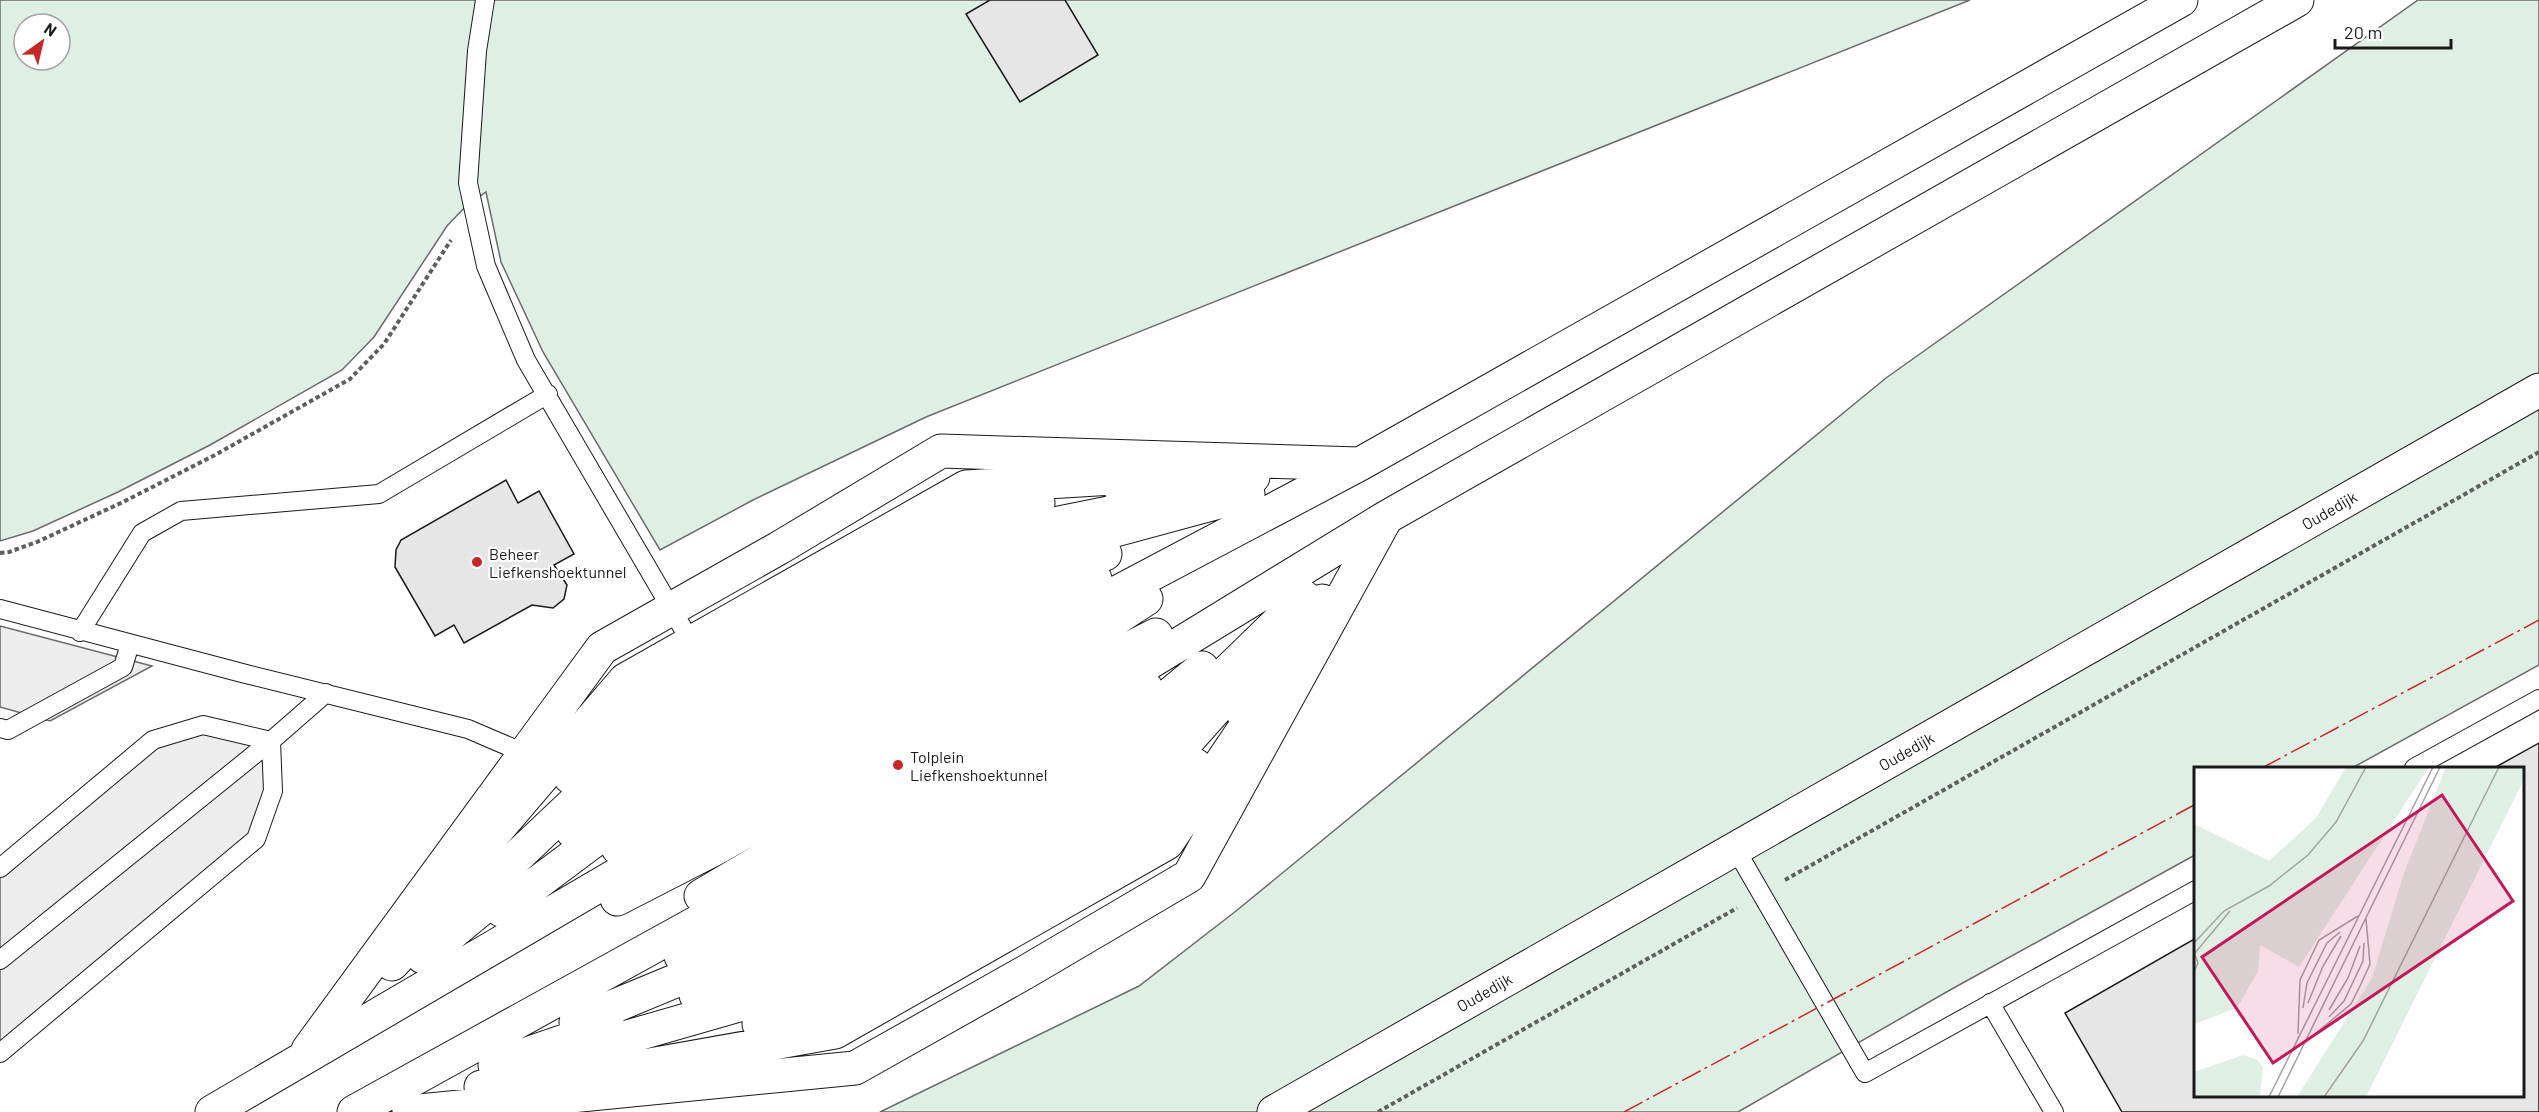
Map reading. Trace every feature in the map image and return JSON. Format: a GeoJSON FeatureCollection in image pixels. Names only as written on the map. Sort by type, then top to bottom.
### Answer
{"type":"FeatureCollection","features":[{"type":"Feature","properties":{"kind":"main road"},"geometry":{"type":"LineString","coordinates":[[300,1061],[606,792],[652,729],[741,725],[1062,653],[1360,464],[2181,0]]}},
{"type":"Feature","properties":{"kind":"main road"},"geometry":{"type":"LineString","coordinates":[[358,1112],[741,872],[1075,676],[1387,517],[2296,0]]}},
{"type":"Feature","properties":{"kind":"main road","name":"Oudedijk"},"geometry":{"type":"LineString","coordinates":[[1274,1112],[2539,390]]}},
{"type":"Feature","properties":{"kind":"main road"},"geometry":{"type":"LineString","coordinates":[[606,792],[602,648],[779,548],[941,451],[1360,464]]}},
{"type":"Feature","properties":{"kind":"main road"},"geometry":{"type":"LineString","coordinates":[[300,1061],[606,792],[741,725],[1034,605],[1360,464]]}},
{"type":"Feature","properties":{"kind":"main road"},"geometry":{"type":"LineString","coordinates":[[212,1112],[300,1061],[720,846],[741,725],[1008,560],[1360,464]]}},
{"type":"Feature","properties":{"kind":"main road"},"geometry":{"type":"LineString","coordinates":[[300,1061],[606,792],[680,777],[981,510],[1360,464]]}},
{"type":"Feature","properties":{"kind":"main road"},"geometry":{"type":"LineString","coordinates":[[371,1112],[820,1010],[1154,819],[1387,517]]}},
{"type":"Feature","properties":{"kind":"main road"},"geometry":{"type":"LineString","coordinates":[[380,1112],[835,1032],[1167,843],[1387,517]]}},
{"type":"Feature","properties":{"kind":"main road"},"geometry":{"type":"LineString","coordinates":[[409,1112],[855,1068],[1024,973],[1189,876],[1387,517]]}},
{"type":"Feature","properties":{"kind":"main road"},"geometry":{"type":"LineString","coordinates":[[358,1112],[805,986],[1140,794],[1387,517]]}},
{"type":"Feature","properties":{"kind":"main road"},"geometry":{"type":"LineString","coordinates":[[358,1112],[781,937],[1111,743],[1387,517]]}},
{"type":"Feature","properties":{"kind":"main road"},"geometry":{"type":"LineString","coordinates":[[300,1061],[606,792],[625,680],[741,725]]}},
{"type":"Feature","properties":{"kind":"lane"},"geometry":{"type":"LineString","coordinates":[[485,0],[477,51],[468,183],[486,266],[526,360],[741,725]]}},
{"type":"Feature","properties":{"kind":"lane"},"geometry":{"type":"LineString","coordinates":[[80,632],[142,533],[181,510],[380,494],[548,394]]}},
{"type":"Feature","properties":{"kind":"lane"},"geometry":{"type":"LineString","coordinates":[[0,609],[80,632],[468,729],[720,846]]}},
{"type":"Feature","properties":{"kind":"lane"},"geometry":{"type":"LineString","coordinates":[[0,728],[8,730],[123,667],[130,644]]}},
{"type":"Feature","properties":{"kind":"lane"},"geometry":{"type":"LineString","coordinates":[[0,960],[271,741],[326,693]]}},
{"type":"Feature","properties":{"kind":"lane"},"geometry":{"type":"LineString","coordinates":[[2416,767],[2539,699]]}},
{"type":"Feature","properties":{"kind":"lane"},"geometry":{"type":"LineString","coordinates":[[0,868],[153,740],[203,725],[271,741]]}},
{"type":"Feature","properties":{"kind":"lane"},"geometry":{"type":"LineString","coordinates":[[0,1053],[256,838],[273,791],[271,741]]}},
{"type":"Feature","properties":{"kind":"lane"},"geometry":{"type":"LineString","coordinates":[[1735,848],[1865,1073],[2194,891]]}},
{"type":"Feature","properties":{"kind":"lane"},"geometry":{"type":"LineString","coordinates":[[1990,1004],[2054,1112]]}},
{"type":"Feature","properties":{"kind":"path"},"geometry":{"type":"LineString","coordinates":[[0,553],[37,542],[123,502],[215,455],[350,379],[384,344],[456,233],[476,213]]}},
{"type":"Feature","properties":{"kind":"path"},"geometry":{"type":"LineString","coordinates":[[1378,1112],[2539,452]]}},
{"type":"Feature","properties":{"kind":"green space"},"geometry":{"type":"Polygon","coordinates":[[[0,0],[1970,0],[926,417],[753,500],[660,550],[543,352],[501,262],[486,192],[467,205],[447,226],[374,337],[342,370],[210,445],[118,492],[33,531],[0,541],[0,0]]]}},
{"type":"Feature","properties":{"kind":"green space"},"geometry":{"type":"Polygon","coordinates":[[[2418,0],[2539,0],[2539,665],[2354,767],[2194,767],[2194,856],[1950,990],[1738,1112],[880,1112],[1139,986],[1236,911],[1886,378],[2418,0]]]}},
{"type":"Feature","properties":{"kind":"shaded area"},"geometry":{"type":"Polygon","coordinates":[[[0,626],[152,666],[50,721],[0,707],[0,626]]]}},
{"type":"Feature","properties":{"kind":"shaded area"},"geometry":{"type":"Polygon","coordinates":[[[203,725],[271,741],[273,791],[256,839],[0,1053],[0,868],[153,740],[203,725]]]}},
{"type":"Feature","properties":{"kind":"building"},"geometry":{"type":"Polygon","coordinates":[[[990,0],[1065,0],[1098,55],[1020,102],[966,14],[990,0]]]}},
{"type":"Feature","properties":{"kind":"building","name":"Beheer Liefkenshoektunnel"},"geometry":{"type":"Polygon","coordinates":[[[506,480],[518,503],[539,491],[574,554],[554,565],[567,585],[564,599],[553,608],[532,605],[464,643],[454,625],[435,636],[395,567],[396,550],[401,540],[506,480]]]}},
{"type":"Feature","properties":{"kind":"building"},"geometry":{"type":"Polygon","coordinates":[[[2539,743],[2539,1112],[2122,1112],[2065,1013],[2194,939],[2194,1097],[2524,1097],[2524,767],[2496,767],[2539,743]]]}},
{"type":"Feature","properties":{"kind":"power"},"geometry":{"type":"LineString","coordinates":[[2264,767],[2539,620]]}},
{"type":"Feature","properties":{"kind":"power"},"geometry":{"type":"LineString","coordinates":[[1624,1112],[2194,805]]}},
{"type":"Feature","properties":{"kind":"place","name":"Beheer Liefkenshoektunnel"},"geometry":{"type":"Point","coordinates":[477,562]}},
{"type":"Feature","properties":{"kind":"place","name":"Tolplein Liefkenshoektunnel"},"geometry":{"type":"Point","coordinates":[898,765]}}]}
